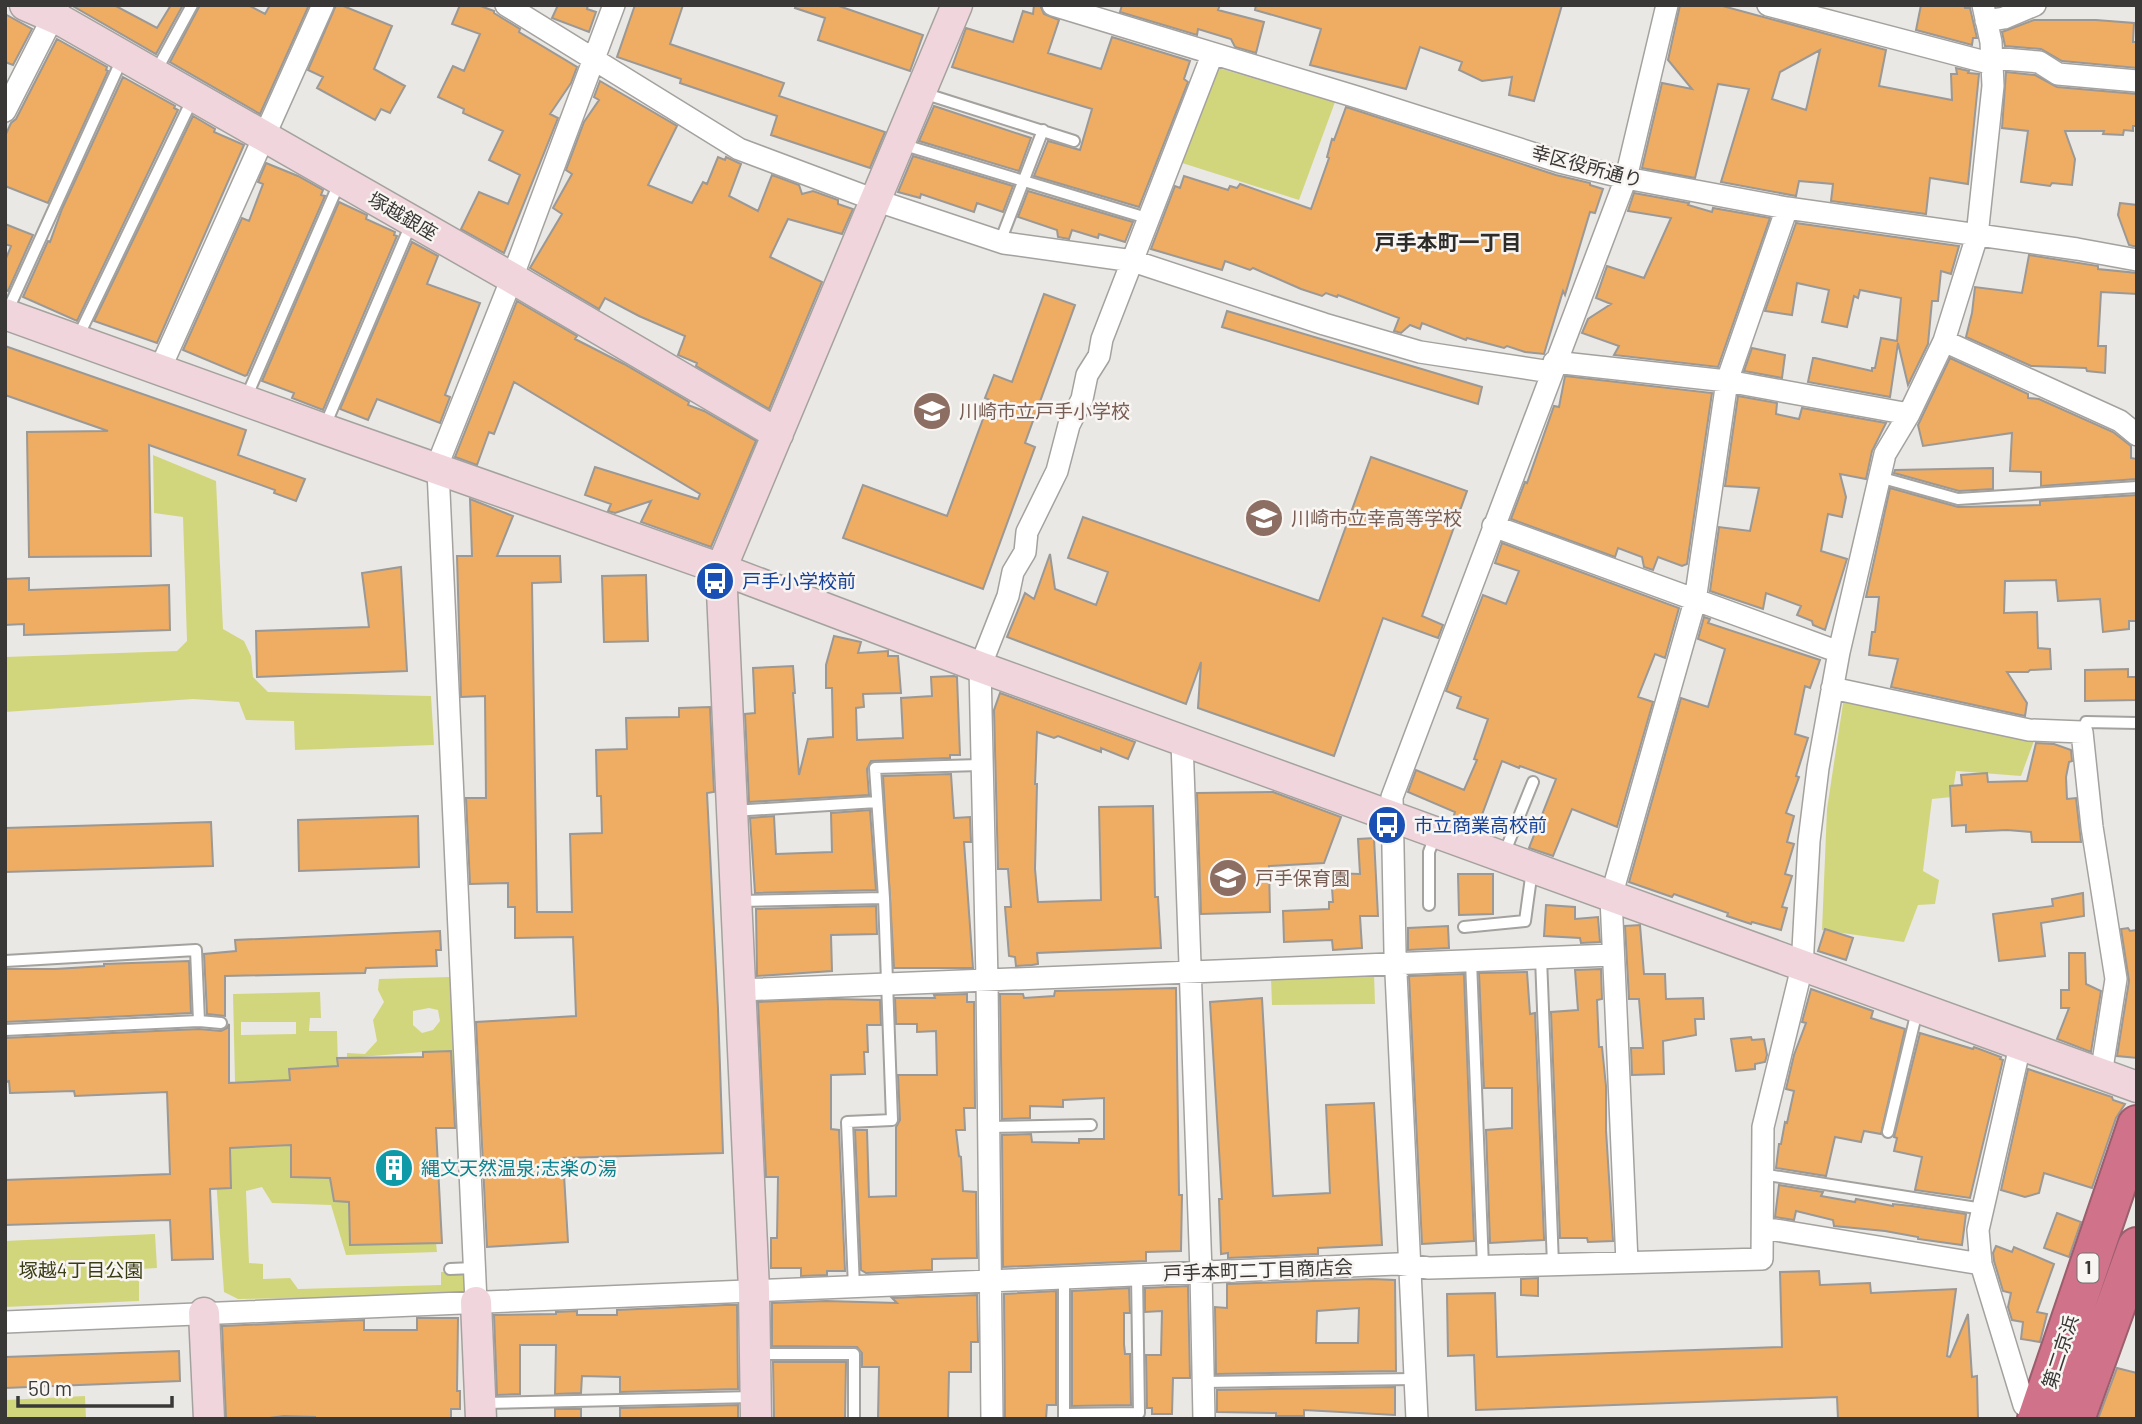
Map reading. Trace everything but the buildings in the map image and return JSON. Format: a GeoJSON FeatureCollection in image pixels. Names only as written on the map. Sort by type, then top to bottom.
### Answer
{"type":"FeatureCollection","features":[{"type":"Feature","properties":{"kind":"highway","name":"第二京浜"},"geometry":{"type":"LineString","coordinates":[[2051,1416],[2137,1125]]}},
{"type":"Feature","properties":{"kind":"highway","name":"第二京浜"},"geometry":{"type":"LineString","coordinates":[[2051,1416],[2119,1315],[2137,1247]]}},
{"type":"Feature","properties":{"kind":"street","name":"塚越銀座"},"geometry":{"type":"LineString","coordinates":[[25,5],[56,10],[124,56],[778,434]]}},
{"type":"Feature","properties":{"kind":"street"},"geometry":{"type":"LineString","coordinates":[[160,369],[323,5]]}},
{"type":"Feature","properties":{"kind":"street"},"geometry":{"type":"LineString","coordinates":[[506,5],[739,149],[875,200],[1000,242],[1133,261],[1324,324],[1420,352],[1553,367],[1727,381],[1909,414]]}},
{"type":"Feature","properties":{"kind":"street"},"geometry":{"type":"LineString","coordinates":[[480,1411],[438,470],[441,456],[512,278],[614,5]]}},
{"type":"Feature","properties":{"kind":"street"},"geometry":{"type":"LineString","coordinates":[[756,1408],[754,1290],[721,569],[957,5]]}},
{"type":"Feature","properties":{"kind":"street","name":"幸区役所通り"},"geometry":{"type":"LineString","coordinates":[[1053,5],[1115,22],[1212,55],[1360,98],[1560,162],[1626,178],[1787,208],[2137,260]]}},
{"type":"Feature","properties":{"kind":"street"},"geometry":{"type":"LineString","coordinates":[[1417,1419],[1408,1264],[1392,797],[1626,178],[1667,5]]}},
{"type":"Feature","properties":{"kind":"street"},"geometry":{"type":"LineString","coordinates":[[1768,5],[1992,61],[2039,62],[2058,74],[2137,81]]}},
{"type":"Feature","properties":{"kind":"street"},"geometry":{"type":"LineString","coordinates":[[1981,1264],[1763,1228],[1763,1127],[1802,967],[1810,841],[1818,768],[1839,652],[1879,477],[1885,454],[1909,414],[1944,341],[1978,236],[1993,86],[1992,42],[1985,13],[2004,18],[2035,5]]}},
{"type":"Feature","properties":{"kind":"street"},"geometry":{"type":"LineString","coordinates":[[5,111],[56,10]]}},
{"type":"Feature","properties":{"kind":"street"},"geometry":{"type":"LineString","coordinates":[[992,1419],[979,667],[1008,596],[1013,572],[1025,552],[1027,532],[1057,471],[1069,425],[1082,399],[1087,375],[1099,356],[1102,340],[1212,55]]}},
{"type":"Feature","properties":{"kind":"street"},"geometry":{"type":"LineString","coordinates":[[1627,1262],[1611,897],[1695,601],[1727,381],[1787,208]]}},
{"type":"Feature","properties":{"kind":"street"},"geometry":{"type":"LineString","coordinates":[[5,314],[721,569],[979,667],[2137,1087]]}},
{"type":"Feature","properties":{"kind":"street"},"geometry":{"type":"LineString","coordinates":[[1944,341],[2120,421],[2137,435]]}},
{"type":"Feature","properties":{"kind":"street"},"geometry":{"type":"LineString","coordinates":[[1493,526],[1839,652]]}},
{"type":"Feature","properties":{"kind":"street"},"geometry":{"type":"LineString","coordinates":[[1832,688],[2029,730],[2082,732],[2092,827],[2116,979],[2101,1075]]}},
{"type":"Feature","properties":{"kind":"street"},"geometry":{"type":"LineString","coordinates":[[1182,741],[1204,1419]]}},
{"type":"Feature","properties":{"kind":"street"},"geometry":{"type":"LineString","coordinates":[[740,990],[1612,955]]}},
{"type":"Feature","properties":{"kind":"street"},"geometry":{"type":"LineString","coordinates":[[2020,1046],[1978,1230],[1981,1264],[2024,1405],[2051,1416]]}},
{"type":"Feature","properties":{"kind":"street","name":"戸手本町二丁目商店会"},"geometry":{"type":"LineString","coordinates":[[5,1322],[204,1313],[278,1303],[476,1302],[1408,1264],[1429,1268],[1762,1259],[1763,1228]]}},
{"type":"Feature","properties":{"kind":"street"},"geometry":{"type":"LineString","coordinates":[[204,1313],[209,1419]]}},
{"type":"Feature","properties":{"kind":"lane"},"geometry":{"type":"LineString","coordinates":[[155,73],[192,5]]}},
{"type":"Feature","properties":{"kind":"lane"},"geometry":{"type":"LineString","coordinates":[[5,314],[124,56]]}},
{"type":"Feature","properties":{"kind":"lane"},"geometry":{"type":"LineString","coordinates":[[921,93],[1074,141]]}},
{"type":"Feature","properties":{"kind":"lane"},"geometry":{"type":"LineString","coordinates":[[77,340],[194,96]]}},
{"type":"Feature","properties":{"kind":"lane"},"geometry":{"type":"LineString","coordinates":[[1000,242],[1043,130]]}},
{"type":"Feature","properties":{"kind":"lane"},"geometry":{"type":"LineString","coordinates":[[900,144],[1150,219]]}},
{"type":"Feature","properties":{"kind":"lane"},"geometry":{"type":"LineString","coordinates":[[245,400],[341,179]]}},
{"type":"Feature","properties":{"kind":"lane"},"geometry":{"type":"LineString","coordinates":[[324,429],[404,237],[413,222]]}},
{"type":"Feature","properties":{"kind":"lane"},"geometry":{"type":"LineString","coordinates":[[1879,477],[1958,499],[2137,488]]}},
{"type":"Feature","properties":{"kind":"lane"},"geometry":{"type":"LineString","coordinates":[[2082,732],[2086,722],[2137,723]]}},
{"type":"Feature","properties":{"kind":"lane"},"geometry":{"type":"LineString","coordinates":[[854,1287],[847,1122],[892,1120],[884,898],[875,768],[980,765]]}},
{"type":"Feature","properties":{"kind":"lane"},"geometry":{"type":"LineString","coordinates":[[1503,857],[1533,782]]}},
{"type":"Feature","properties":{"kind":"lane"},"geometry":{"type":"LineString","coordinates":[[732,810],[877,802]]}},
{"type":"Feature","properties":{"kind":"lane"},"geometry":{"type":"LineString","coordinates":[[1429,905],[1429,852],[1436,833]]}},
{"type":"Feature","properties":{"kind":"lane"},"geometry":{"type":"LineString","coordinates":[[1464,926],[1525,921],[1532,868]]}},
{"type":"Feature","properties":{"kind":"lane"},"geometry":{"type":"LineString","coordinates":[[736,901],[884,898]]}},
{"type":"Feature","properties":{"kind":"lane"},"geometry":{"type":"LineString","coordinates":[[5,961],[196,950],[198,1021]]}},
{"type":"Feature","properties":{"kind":"lane"},"geometry":{"type":"LineString","coordinates":[[1541,958],[1553,1264]]}},
{"type":"Feature","properties":{"kind":"lane"},"geometry":{"type":"LineString","coordinates":[[1471,961],[1483,1266]]}},
{"type":"Feature","properties":{"kind":"lane"},"geometry":{"type":"LineString","coordinates":[[1888,1132],[1918,1008]]}},
{"type":"Feature","properties":{"kind":"lane"},"geometry":{"type":"LineString","coordinates":[[5,1030],[198,1021],[221,1023]]}},
{"type":"Feature","properties":{"kind":"lane"},"geometry":{"type":"LineString","coordinates":[[987,1127],[1091,1125]]}},
{"type":"Feature","properties":{"kind":"lane"},"geometry":{"type":"LineString","coordinates":[[1761,1174],[1983,1209]]}},
{"type":"Feature","properties":{"kind":"lane"},"geometry":{"type":"LineString","coordinates":[[450,1269],[474,1268]]}},
{"type":"Feature","properties":{"kind":"lane"},"geometry":{"type":"LineString","coordinates":[[1064,1278],[1064,1416],[1139,1413],[1137,1275]]}},
{"type":"Feature","properties":{"kind":"lane"},"geometry":{"type":"LineString","coordinates":[[755,1354],[854,1354],[854,1419]]}},
{"type":"Feature","properties":{"kind":"lane"},"geometry":{"type":"LineString","coordinates":[[1203,1382],[1414,1379]]}},
{"type":"Feature","properties":{"kind":"lane"},"geometry":{"type":"LineString","coordinates":[[480,1411],[756,1408]]}},
{"type":"Feature","properties":{"kind":"green space"},"geometry":{"type":"Polygon","coordinates":[[[1215,67],[1335,102],[1299,200],[1179,162],[1215,67]]]}},
{"type":"Feature","properties":{"kind":"green space"},"geometry":{"type":"Polygon","coordinates":[[[153,455],[216,481],[223,629],[244,641],[251,656],[253,677],[268,692],[431,696],[434,745],[295,750],[294,721],[246,720],[239,702],[193,699],[5,712],[5,657],[177,651],[187,641],[183,517],[154,513],[153,455]]]}},
{"type":"Feature","properties":{"kind":"green space"},"geometry":{"type":"Polygon","coordinates":[[[1844,697],[2035,738],[2021,776],[1956,771],[1952,797],[1932,799],[1923,871],[1939,880],[1935,904],[1918,905],[1904,942],[1822,930],[1827,809],[1844,697]]]}},
{"type":"Feature","properties":{"kind":"green space"},"geometry":{"type":"Polygon","coordinates":[[[1374,973],[1375,1004],[1272,1005],[1271,979],[1374,973]]]}},
{"type":"Feature","properties":{"kind":"green space"},"geometry":{"type":"Polygon","coordinates":[[[450,977],[456,984],[462,1129],[454,1128],[454,1108],[423,1052],[347,1058],[347,1053],[365,1054],[377,1041],[373,1020],[384,1002],[378,990],[379,979],[450,977]],[[429,1008],[413,1011],[413,1025],[422,1033],[433,1030],[440,1021],[438,1010],[429,1008]]]}},
{"type":"Feature","properties":{"kind":"green space"},"geometry":{"type":"Polygon","coordinates":[[[320,992],[321,1018],[310,1018],[309,1031],[337,1031],[338,1067],[290,1069],[290,1080],[235,1083],[238,1147],[284,1146],[293,1136],[291,1177],[330,1178],[349,1202],[350,1245],[436,1243],[437,1252],[346,1255],[331,1205],[272,1203],[262,1187],[246,1191],[249,1263],[263,1264],[263,1279],[290,1278],[298,1289],[441,1285],[441,1272],[468,1272],[467,1296],[238,1299],[224,1292],[209,1080],[235,1082],[233,994],[320,992]],[[241,1022],[241,1035],[296,1034],[296,1022],[241,1022]]]}},
{"type":"Feature","properties":{"kind":"green space","name":"塚越4丁目公園"},"geometry":{"type":"Polygon","coordinates":[[[155,1234],[157,1268],[139,1269],[139,1301],[5,1307],[5,1241],[155,1234]]]}},
{"type":"Feature","properties":{"kind":"green space"},"geometry":{"type":"Polygon","coordinates":[[[85,1396],[86,1419],[5,1419],[5,1400],[85,1396]]]}},
{"type":"Feature","properties":{"kind":"place","name":"川崎市立戸手小学校"},"geometry":{"type":"Point","coordinates":[932,411]}},
{"type":"Feature","properties":{"kind":"place","name":"川崎市立幸高等学校"},"geometry":{"type":"Point","coordinates":[1264,518]}},
{"type":"Feature","properties":{"kind":"place","name":"戸手小学校前"},"geometry":{"type":"Point","coordinates":[715,581]}},
{"type":"Feature","properties":{"kind":"place","name":"市立商業高校前"},"geometry":{"type":"Point","coordinates":[1387,825]}},
{"type":"Feature","properties":{"kind":"place","name":"戸手保育園"},"geometry":{"type":"Point","coordinates":[1228,878]}},
{"type":"Feature","properties":{"kind":"place","name":"縄文天然温泉;志楽の湯"},"geometry":{"type":"Point","coordinates":[394,1168]}},
{"type":"Feature","properties":{"kind":"district","name":"戸手本町一丁目"},"geometry":{"type":"Point","coordinates":[1448,243]}}]}
